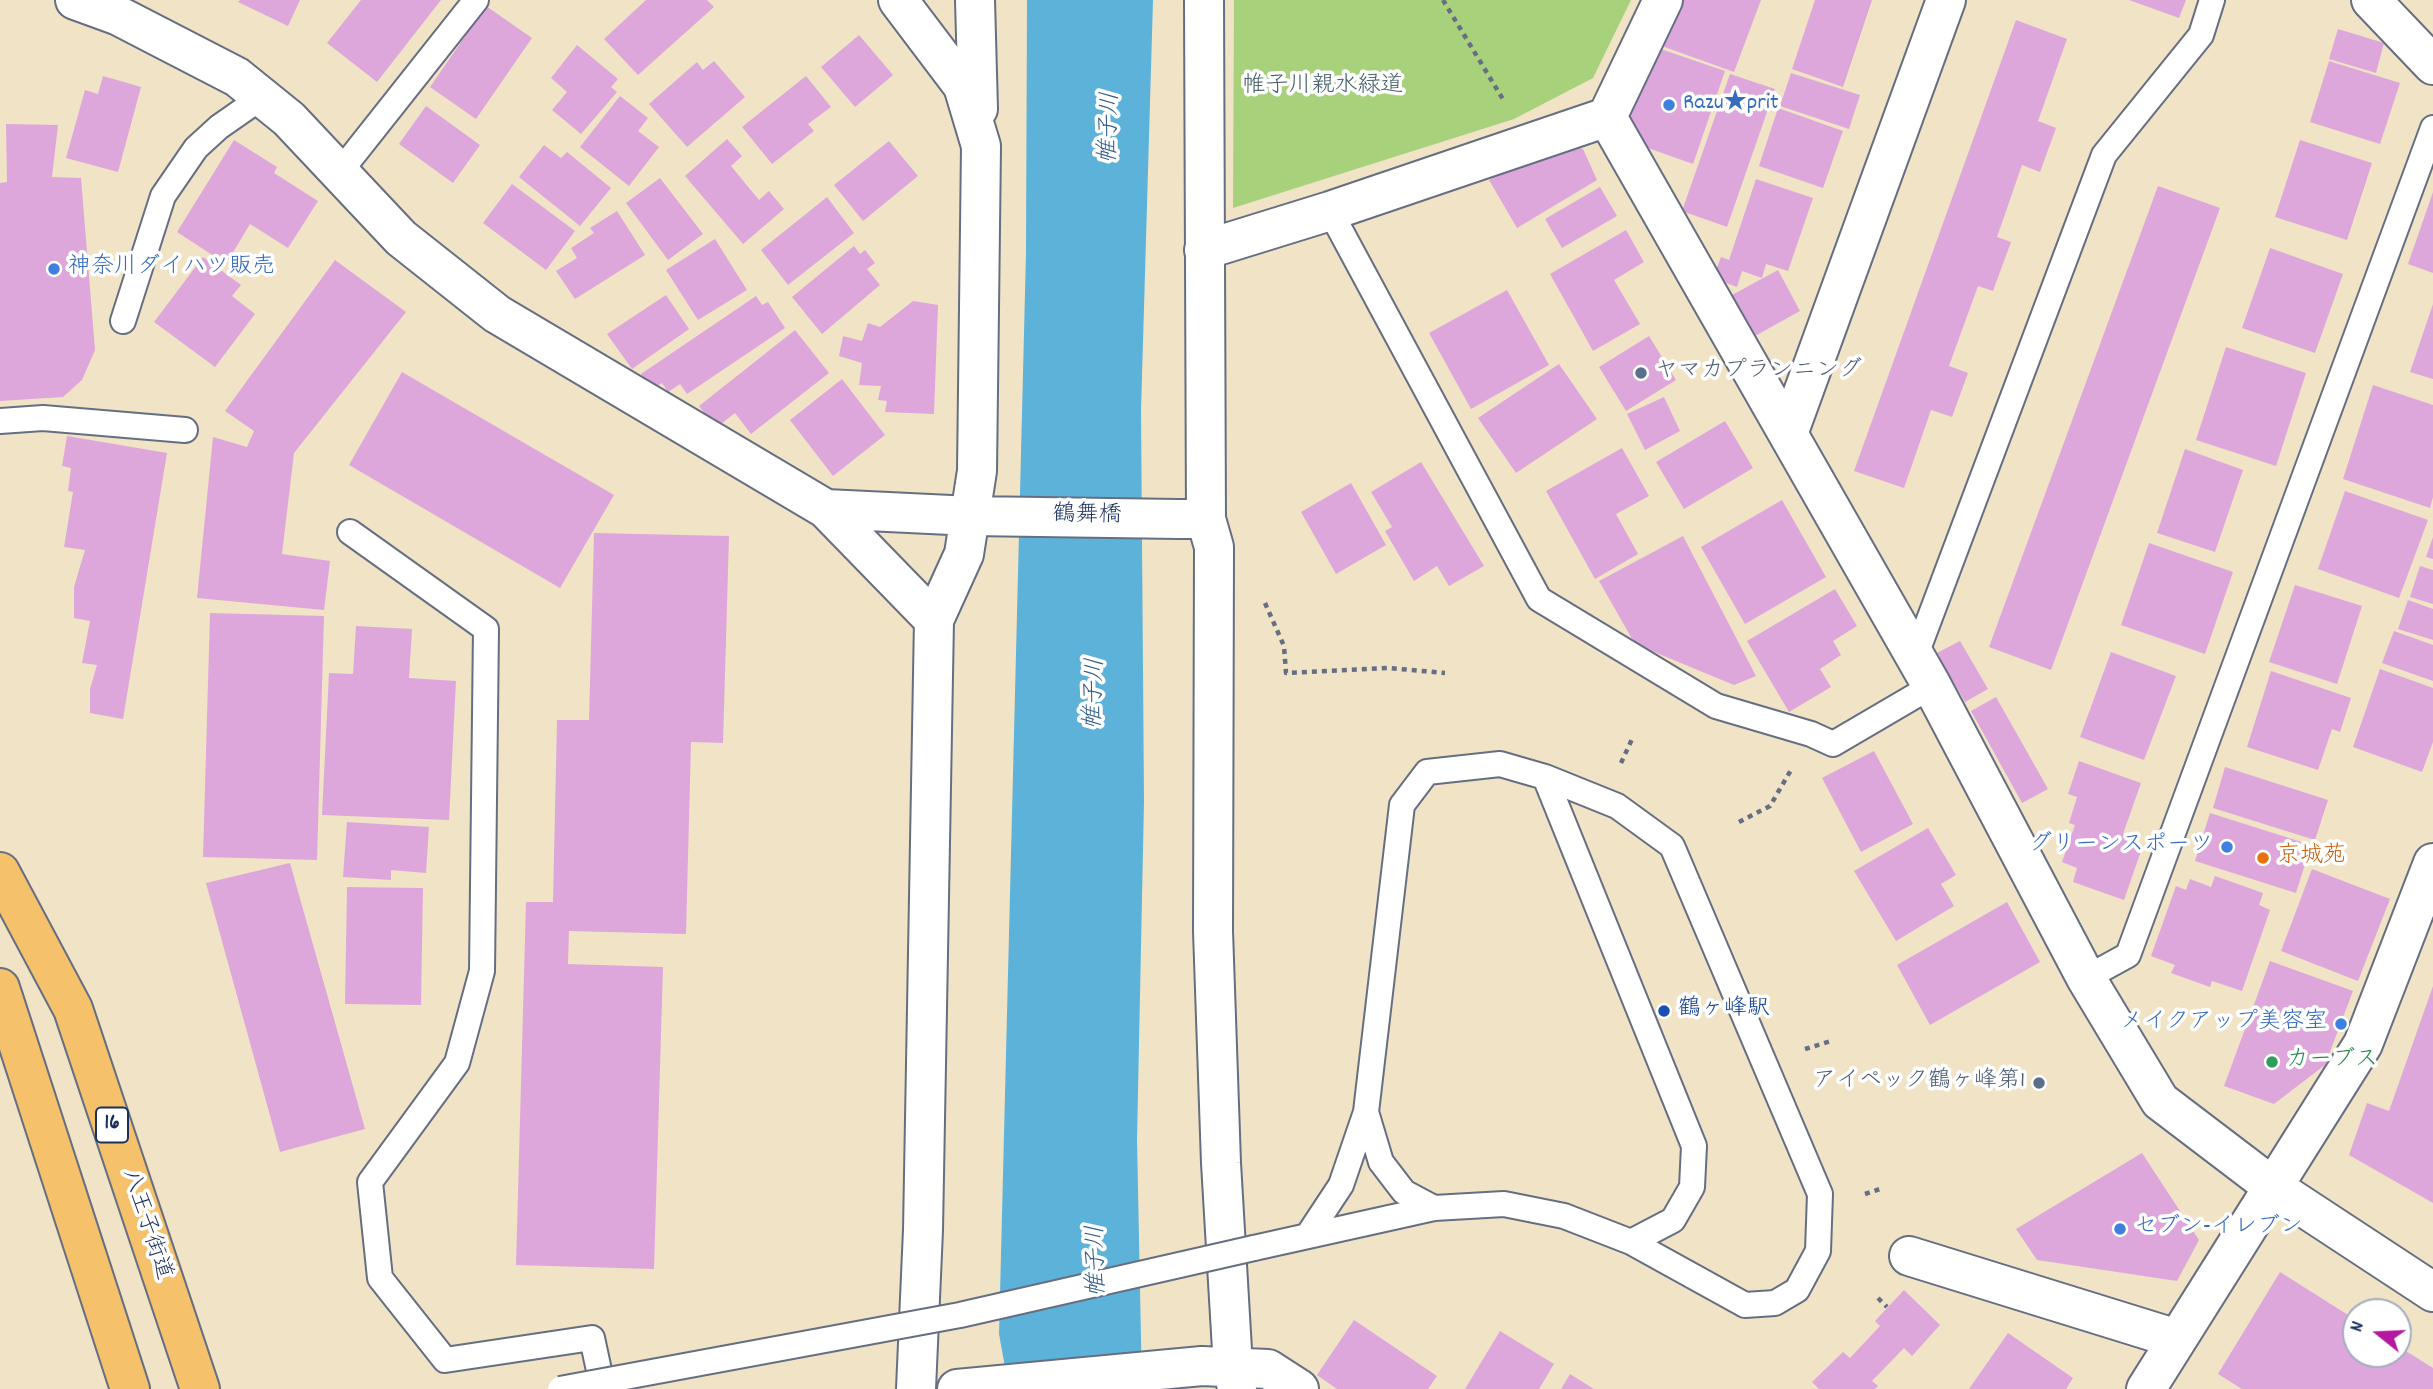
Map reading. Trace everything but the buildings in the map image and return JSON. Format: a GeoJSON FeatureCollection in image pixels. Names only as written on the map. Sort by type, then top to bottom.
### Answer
{"type":"FeatureCollection","features":[{"type":"Feature","properties":{"kind":"highway","name":"八王子街道"},"geometry":{"type":"LineString","coordinates":[[0,872],[73,1009],[200,1389]]}},
{"type":"Feature","properties":{"kind":"highway"},"geometry":{"type":"LineString","coordinates":[[0,988],[130,1389]]}},
{"type":"Feature","properties":{"kind":"street"},"geometry":{"type":"LineString","coordinates":[[75,0],[143,28],[237,77],[289,118],[401,238],[497,314],[826,509],[934,620]]}},
{"type":"Feature","properties":{"kind":"street"},"geometry":{"type":"LineString","coordinates":[[898,0],[962,86],[981,146]]}},
{"type":"Feature","properties":{"kind":"street"},"geometry":{"type":"LineString","coordinates":[[916,1389],[923,1230],[934,620],[983,516],[977,471],[981,146],[974,65],[975,0]]}},
{"type":"Feature","properties":{"kind":"street"},"geometry":{"type":"LineString","coordinates":[[1204,0],[1204,250],[1192,519],[1214,547],[1213,932],[1224,1374]]}},
{"type":"Feature","properties":{"kind":"street"},"geometry":{"type":"LineString","coordinates":[[1204,250],[1330,211],[1607,117],[1663,0]]}},
{"type":"Feature","properties":{"kind":"street"},"geometry":{"type":"LineString","coordinates":[[1788,434],[1945,0]]}},
{"type":"Feature","properties":{"kind":"street"},"geometry":{"type":"LineString","coordinates":[[2371,0],[2433,65]]}},
{"type":"Feature","properties":{"kind":"street"},"geometry":{"type":"LineString","coordinates":[[1607,117],[1923,671],[2086,978],[2160,1101],[2273,1187],[2433,1292]]}},
{"type":"Feature","properties":{"kind":"street","name":"鶴舞橋"},"geometry":{"type":"LineString","coordinates":[[826,509],[983,516],[1192,519]]}},
{"type":"Feature","properties":{"kind":"street"},"geometry":{"type":"LineString","coordinates":[[2146,1389],[2362,1044],[2433,863]]}},
{"type":"Feature","properties":{"kind":"street"},"geometry":{"type":"LineString","coordinates":[[1909,1256],[2176,1339]]}},
{"type":"Feature","properties":{"kind":"street"},"geometry":{"type":"LineString","coordinates":[[968,1388],[1224,1374],[1268,1369],[1299,1389]]}},
{"type":"Feature","properties":{"kind":"lane"},"geometry":{"type":"LineString","coordinates":[[340,173],[477,0]]}},
{"type":"Feature","properties":{"kind":"lane"},"geometry":{"type":"LineString","coordinates":[[1330,211],[1539,600],[1716,706],[1811,734],[1833,744],[1923,671],[2104,155],[2201,35],[2212,0]]}},
{"type":"Feature","properties":{"kind":"lane"},"geometry":{"type":"LineString","coordinates":[[123,321],[163,196],[196,148],[219,127],[262,97]]}},
{"type":"Feature","properties":{"kind":"lane"},"geometry":{"type":"LineString","coordinates":[[2086,978],[2128,954],[2433,128]]}},
{"type":"Feature","properties":{"kind":"lane"},"geometry":{"type":"LineString","coordinates":[[0,421],[43,418],[186,430]]}},
{"type":"Feature","properties":{"kind":"lane"},"geometry":{"type":"LineString","coordinates":[[350,532],[486,629],[482,971],[457,1063],[370,1182],[380,1278],[445,1360],[592,1338],[603,1389]]}},
{"type":"Feature","properties":{"kind":"lane"},"geometry":{"type":"LineString","coordinates":[[560,1389],[960,1315],[1434,1208],[1504,1204],[1564,1216],[1631,1242],[1745,1305],[1775,1303],[1797,1290],[1818,1251],[1820,1194],[1672,846],[1617,806],[1545,776],[1500,764],[1427,772],[1402,805],[1366,1112],[1341,1185],[1308,1236]]}},
{"type":"Feature","properties":{"kind":"lane"},"geometry":{"type":"LineString","coordinates":[[1545,776],[1694,1146],[1692,1187],[1673,1220],[1631,1242]]}},
{"type":"Feature","properties":{"kind":"lane"},"geometry":{"type":"LineString","coordinates":[[1366,1112],[1381,1162],[1404,1192],[1434,1208]]}},
{"type":"Feature","properties":{"kind":"path"},"geometry":{"type":"LineString","coordinates":[[1443,0],[1483,65]]}},
{"type":"Feature","properties":{"kind":"path"},"geometry":{"type":"LineString","coordinates":[[1264,600],[1284,646],[1286,673],[1389,667],[1445,673]]}},
{"type":"Feature","properties":{"kind":"path"},"geometry":{"type":"LineString","coordinates":[[1621,764],[1633,737]]}},
{"type":"Feature","properties":{"kind":"path"},"geometry":{"type":"LineString","coordinates":[[1739,822],[1770,806],[1791,771]]}},
{"type":"Feature","properties":{"kind":"path"},"geometry":{"type":"LineString","coordinates":[[1804,1050],[1831,1041]]}},
{"type":"Feature","properties":{"kind":"path"},"geometry":{"type":"LineString","coordinates":[[1866,1194],[1883,1188]]}},
{"type":"Feature","properties":{"kind":"path"},"geometry":{"type":"LineString","coordinates":[[1875,1295],[1887,1307]]}},
{"type":"Feature","properties":{"kind":"green space","name":"帷子川親水緑道"},"geometry":{"type":"Polygon","coordinates":[[[1234,0],[1631,0],[1593,78],[1514,119],[1233,208],[1234,0]]]}},
{"type":"Feature","properties":{"kind":"water","name":"帷子川"},"geometry":{"type":"Polygon","coordinates":[[[1027,0],[1153,0],[1141,410],[1144,801],[1137,1139],[1142,1389],[1009,1389],[999,1334],[1026,253],[1027,0]]]}},
{"type":"Feature","properties":{"kind":"place","name":"Razu★prit"},"geometry":{"type":"Point","coordinates":[1669,105]}},
{"type":"Feature","properties":{"kind":"place","name":"神奈川ダイハツ販売"},"geometry":{"type":"Point","coordinates":[54,269]}},
{"type":"Feature","properties":{"kind":"place","name":"ヤマカプランニング"},"geometry":{"type":"Point","coordinates":[1641,373]}},
{"type":"Feature","properties":{"kind":"place","name":"グリーンスポーツ"},"geometry":{"type":"Point","coordinates":[2227,847]}},
{"type":"Feature","properties":{"kind":"place","name":"京城苑"},"geometry":{"type":"Point","coordinates":[2263,858]}},
{"type":"Feature","properties":{"kind":"place","name":"鶴ヶ峰駅"},"geometry":{"type":"Point","coordinates":[1664,1011]}},
{"type":"Feature","properties":{"kind":"place","name":"メイクアップ美容室"},"geometry":{"type":"Point","coordinates":[2341,1024]}},
{"type":"Feature","properties":{"kind":"place","name":"カーブス"},"geometry":{"type":"Point","coordinates":[2272,1062]}},
{"type":"Feature","properties":{"kind":"place","name":"アイペック鶴ヶ峰第1"},"geometry":{"type":"Point","coordinates":[2039,1083]}},
{"type":"Feature","properties":{"kind":"place","name":"セブン-イレブン"},"geometry":{"type":"Point","coordinates":[2120,1229]}}]}
